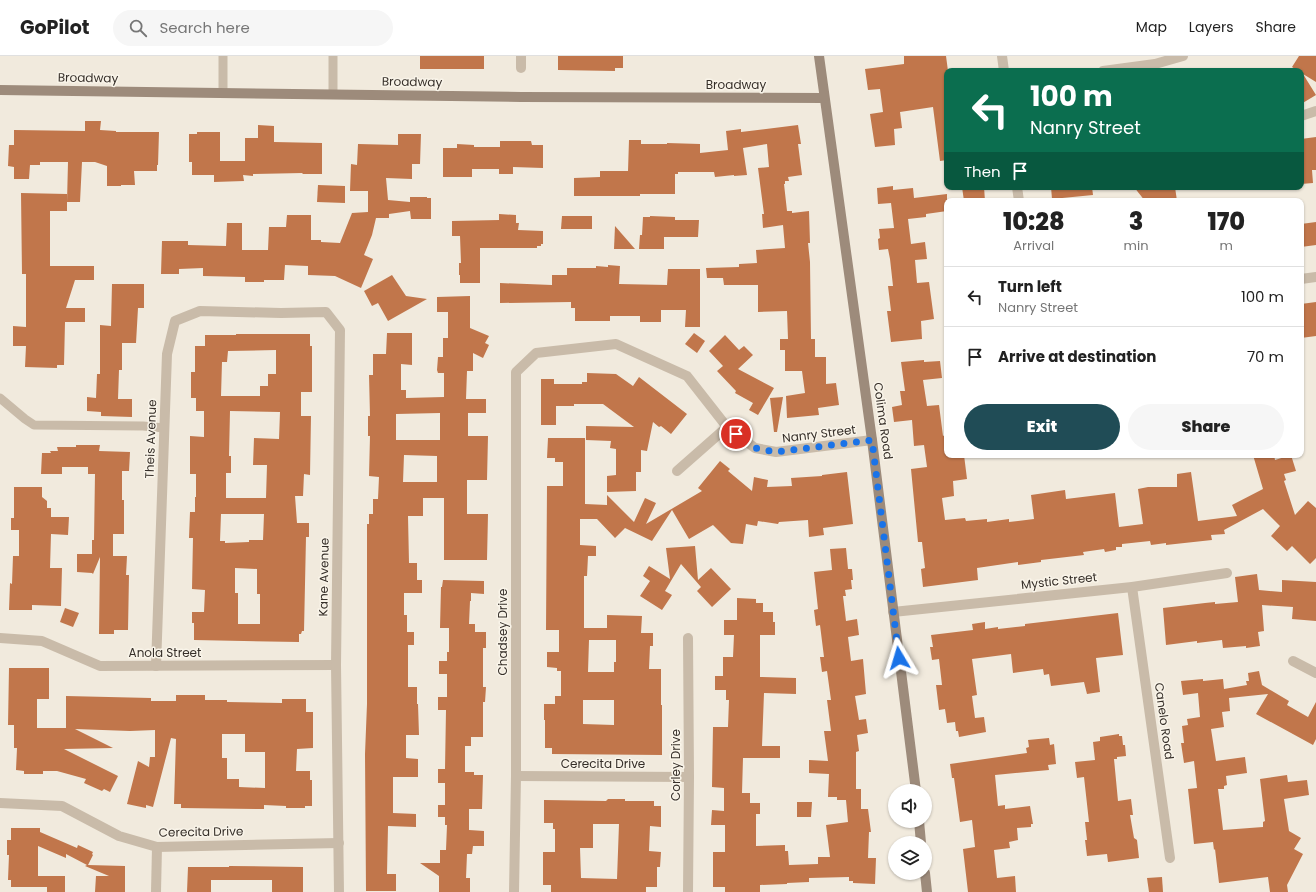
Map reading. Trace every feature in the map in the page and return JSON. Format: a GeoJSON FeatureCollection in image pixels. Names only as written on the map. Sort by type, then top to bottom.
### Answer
{"type":"FeatureCollection","features":[{"type":"Feature","properties":{"kind":"street"},"geometry":{"type":"LineString","coordinates":[[521,56],[521,68]]}},
{"type":"Feature","properties":{"kind":"street","name":"Colima Road"},"geometry":{"type":"LineString","coordinates":[[819,56],[872,440],[915,784]]}},
{"type":"Feature","properties":{"kind":"street"},"geometry":{"type":"LineString","coordinates":[[1002,56],[1004,68]]}},
{"type":"Feature","properties":{"kind":"street"},"geometry":{"type":"LineString","coordinates":[[1125,68],[1155,64],[1183,56]]}},
{"type":"Feature","properties":{"kind":"street","name":"Broadway"},"geometry":{"type":"LineString","coordinates":[[0,90],[824,98]]}},
{"type":"Feature","properties":{"kind":"street"},"geometry":{"type":"LineString","coordinates":[[1304,115],[1316,110]]}},
{"type":"Feature","properties":{"kind":"street"},"geometry":{"type":"LineString","coordinates":[[1304,279],[1316,277]]}},
{"type":"Feature","properties":{"kind":"street","name":"Theis Avenue"},"geometry":{"type":"LineString","coordinates":[[156,666],[167,354],[176,321],[200,311],[281,313]]}},
{"type":"Feature","properties":{"kind":"street","name":"Kane Avenue"},"geometry":{"type":"LineString","coordinates":[[281,313],[326,312],[340,330],[336,665],[339,892]]}},
{"type":"Feature","properties":{"kind":"street","name":"Nanry Street"},"geometry":{"type":"LineString","coordinates":[[516,372],[536,353],[616,344],[687,376],[727,427],[755,448],[776,452],[872,440]]}},
{"type":"Feature","properties":{"kind":"street","name":"Chadsey Drive"},"geometry":{"type":"LineString","coordinates":[[514,892],[516,776],[516,372]]}},
{"type":"Feature","properties":{"kind":"street"},"geometry":{"type":"LineString","coordinates":[[677,471],[727,427]]}},
{"type":"Feature","properties":{"kind":"street","name":"Mystic Street"},"geometry":{"type":"LineString","coordinates":[[893,612],[1132,587],[1227,573]]}},
{"type":"Feature","properties":{"kind":"street","name":"Canelo Road"},"geometry":{"type":"LineString","coordinates":[[1132,587],[1170,858]]}},
{"type":"Feature","properties":{"kind":"street","name":"Anola Street"},"geometry":{"type":"LineString","coordinates":[[0,638],[42,640],[100,666],[336,665]]}},
{"type":"Feature","properties":{"kind":"street","name":"Corley Drive"},"geometry":{"type":"LineString","coordinates":[[688,638],[688,892]]}},
{"type":"Feature","properties":{"kind":"street"},"geometry":{"type":"LineString","coordinates":[[1293,661],[1316,674]]}},
{"type":"Feature","properties":{"kind":"street","name":"Cerecita Drive"},"geometry":{"type":"LineString","coordinates":[[516,776],[689,777]]}},
{"type":"Feature","properties":{"kind":"street","name":"Cerecita Drive"},"geometry":{"type":"LineString","coordinates":[[0,803],[62,806],[118,836],[157,847],[339,843]]}},
{"type":"Feature","properties":{"kind":"street"},"geometry":{"type":"LineString","coordinates":[[156,892],[157,847]]}},
{"type":"Feature","properties":{"kind":"street"},"geometry":{"type":"LineString","coordinates":[[926,880],[927,892]]}},
{"type":"Feature","properties":{"kind":"lane"},"geometry":{"type":"LineString","coordinates":[[223,56],[223,93]]}},
{"type":"Feature","properties":{"kind":"lane"},"geometry":{"type":"LineString","coordinates":[[333,56],[333,94]]}},
{"type":"Feature","properties":{"kind":"lane"},"geometry":{"type":"LineString","coordinates":[[0,398],[34,425],[143,426],[164,428]]}},
{"type":"Feature","properties":{"kind":"building"},"geometry":{"type":"Polygon","coordinates":[[[420,56],[484,56],[484,69],[420,69],[420,56]]]}},
{"type":"Feature","properties":{"kind":"building"},"geometry":{"type":"Polygon","coordinates":[[[558,56],[623,56],[623,68],[615,68],[615,71],[558,70],[558,56]]]}},
{"type":"Feature","properties":{"kind":"building"},"geometry":{"type":"Polygon","coordinates":[[[904,56],[946,56],[948,68],[944,68],[944,160],[940,161],[933,107],[900,112],[902,128],[894,129],[895,145],[875,147],[870,114],[883,112],[880,89],[868,90],[865,69],[904,64],[904,56]]]}},
{"type":"Feature","properties":{"kind":"building"},"geometry":{"type":"Polygon","coordinates":[[[1299,56],[1316,56],[1316,82],[1304,75],[1304,68],[1292,67],[1299,56]]]}},
{"type":"Feature","properties":{"kind":"building"},"geometry":{"type":"Polygon","coordinates":[[[1304,76],[1316,95],[1304,102],[1304,76]]]}},
{"type":"Feature","properties":{"kind":"building"},"geometry":{"type":"Polygon","coordinates":[[[85,121],[101,121],[100,130],[116,132],[159,132],[157,171],[134,171],[135,185],[107,186],[107,166],[95,162],[82,162],[80,202],[67,202],[68,162],[40,162],[40,165],[30,165],[29,179],[14,179],[14,167],[8,166],[9,145],[14,145],[14,130],[85,131],[85,121]]]}},
{"type":"Feature","properties":{"kind":"building"},"geometry":{"type":"Polygon","coordinates":[[[258,125],[274,126],[274,142],[322,143],[322,174],[253,174],[253,176],[243,175],[244,181],[214,182],[214,175],[192,175],[192,162],[189,162],[189,134],[197,134],[197,132],[220,132],[220,161],[245,161],[245,138],[258,138],[258,125]]]}},
{"type":"Feature","properties":{"kind":"building"},"geometry":{"type":"Polygon","coordinates":[[[798,125],[801,144],[798,144],[802,175],[788,177],[789,181],[785,181],[787,211],[792,211],[792,213],[809,211],[810,243],[808,243],[810,262],[811,339],[815,339],[815,357],[826,357],[826,384],[836,383],[839,405],[818,408],[819,415],[787,418],[786,396],[805,393],[802,371],[785,371],[785,350],[780,350],[780,339],[788,339],[787,311],[758,312],[758,285],[724,285],[723,278],[707,278],[706,268],[739,267],[739,264],[757,263],[756,250],[785,248],[783,225],[763,228],[762,214],[764,214],[758,168],[769,167],[767,144],[743,148],[747,175],[715,177],[714,172],[678,172],[678,174],[675,174],[675,194],[640,194],[640,196],[574,196],[574,178],[600,177],[600,171],[628,171],[629,140],[641,140],[641,144],[700,144],[700,153],[728,150],[726,131],[741,129],[741,132],[798,125]]]}},
{"type":"Feature","properties":{"kind":"building"},"geometry":{"type":"Polygon","coordinates":[[[398,134],[421,134],[420,164],[412,164],[412,179],[386,178],[388,200],[410,202],[410,197],[431,198],[431,219],[411,219],[410,211],[389,214],[389,218],[376,218],[372,235],[364,255],[373,259],[361,288],[335,276],[308,275],[308,266],[285,265],[284,280],[264,280],[264,282],[245,282],[245,277],[203,276],[203,268],[179,269],[179,274],[161,274],[162,241],[188,241],[188,245],[226,246],[227,223],[242,223],[242,250],[268,250],[269,227],[286,227],[287,215],[311,215],[311,240],[340,243],[352,213],[368,212],[368,191],[350,191],[351,164],[357,165],[358,144],[398,145],[398,134]]]}},
{"type":"Feature","properties":{"kind":"building"},"geometry":{"type":"Polygon","coordinates":[[[1316,137],[1316,170],[1312,170],[1313,183],[1304,184],[1304,139],[1316,137]]]}},
{"type":"Feature","properties":{"kind":"building"},"geometry":{"type":"Polygon","coordinates":[[[500,141],[531,141],[532,145],[543,145],[543,168],[513,167],[513,174],[499,174],[499,169],[472,169],[472,177],[443,177],[443,148],[457,148],[457,144],[474,145],[474,147],[500,147],[500,141]]]}},
{"type":"Feature","properties":{"kind":"building"},"geometry":{"type":"Polygon","coordinates":[[[318,185],[345,186],[345,203],[317,202],[318,185]]]}},
{"type":"Feature","properties":{"kind":"building"},"geometry":{"type":"Polygon","coordinates":[[[893,186],[893,190],[913,188],[914,198],[947,194],[947,198],[944,198],[944,211],[926,214],[926,217],[908,219],[911,244],[925,242],[927,259],[915,260],[917,283],[929,282],[934,319],[921,321],[922,339],[891,342],[887,311],[891,311],[888,286],[893,286],[890,259],[888,249],[879,250],[878,239],[880,238],[879,229],[894,228],[891,203],[878,204],[877,188],[893,186]]]}},
{"type":"Feature","properties":{"kind":"building"},"geometry":{"type":"Polygon","coordinates":[[[962,190],[984,190],[985,198],[964,198],[962,190]]]}},
{"type":"Feature","properties":{"kind":"building"},"geometry":{"type":"Polygon","coordinates":[[[1051,190],[1092,190],[1093,195],[1052,198],[1051,190]]]}},
{"type":"Feature","properties":{"kind":"building"},"geometry":{"type":"Polygon","coordinates":[[[1136,190],[1175,190],[1177,198],[1143,198],[1136,190]]]}},
{"type":"Feature","properties":{"kind":"building"},"geometry":{"type":"Polygon","coordinates":[[[21,193],[67,194],[67,211],[50,211],[50,266],[94,266],[94,280],[75,280],[66,308],[85,308],[85,322],[65,322],[64,365],[57,365],[57,368],[25,367],[26,346],[13,346],[13,326],[26,327],[26,274],[22,274],[21,193]]]}},
{"type":"Feature","properties":{"kind":"building"},"geometry":{"type":"Polygon","coordinates":[[[499,214],[516,215],[516,223],[519,223],[518,230],[543,231],[543,244],[541,244],[541,246],[537,246],[537,248],[480,248],[480,283],[460,283],[460,236],[452,236],[452,221],[499,220],[499,214]]]}},
{"type":"Feature","properties":{"kind":"building"},"geometry":{"type":"Polygon","coordinates":[[[562,216],[592,216],[592,229],[561,229],[562,216]]]}},
{"type":"Feature","properties":{"kind":"building"},"geometry":{"type":"Polygon","coordinates":[[[643,217],[675,217],[675,220],[699,220],[698,237],[664,237],[664,249],[639,249],[640,235],[642,235],[643,217]]]}},
{"type":"Feature","properties":{"kind":"building"},"geometry":{"type":"Polygon","coordinates":[[[1316,222],[1316,245],[1304,247],[1304,224],[1316,222]]]}},
{"type":"Feature","properties":{"kind":"building"},"geometry":{"type":"Polygon","coordinates":[[[615,226],[635,249],[614,249],[615,226]]]}},
{"type":"Feature","properties":{"kind":"building"},"geometry":{"type":"Polygon","coordinates":[[[608,265],[620,266],[619,284],[667,285],[668,269],[700,269],[700,327],[685,327],[686,310],[661,310],[661,322],[640,322],[640,316],[610,316],[610,321],[575,321],[575,308],[571,308],[571,302],[500,303],[500,283],[552,285],[552,275],[567,275],[567,268],[596,268],[596,266],[608,267],[608,265]]]}},
{"type":"Feature","properties":{"kind":"building"},"geometry":{"type":"Polygon","coordinates":[[[392,275],[406,296],[427,299],[388,321],[378,303],[372,306],[364,291],[392,275]]]}},
{"type":"Feature","properties":{"kind":"building"},"geometry":{"type":"Polygon","coordinates":[[[112,284],[144,284],[144,308],[138,308],[136,343],[122,343],[122,370],[119,370],[118,399],[132,399],[132,417],[101,416],[101,412],[87,411],[87,397],[96,398],[97,374],[100,374],[100,325],[111,326],[112,284]]]}},
{"type":"Feature","properties":{"kind":"building"},"geometry":{"type":"Polygon","coordinates":[[[470,296],[470,328],[489,336],[485,343],[489,345],[483,358],[473,353],[473,371],[467,371],[466,399],[486,399],[486,413],[468,413],[468,436],[488,436],[487,480],[467,480],[467,514],[488,514],[487,560],[444,560],[444,498],[423,498],[423,516],[408,516],[409,563],[417,563],[417,580],[422,580],[422,593],[404,593],[404,615],[407,615],[407,632],[414,632],[414,645],[408,645],[408,687],[417,687],[419,735],[406,735],[406,758],[418,759],[418,777],[393,777],[393,813],[416,814],[416,827],[388,826],[387,874],[396,874],[396,891],[366,891],[365,754],[367,704],[367,524],[369,524],[369,514],[373,514],[373,499],[378,499],[379,477],[369,476],[369,375],[373,375],[373,354],[386,354],[387,333],[412,333],[412,365],[401,364],[401,390],[406,390],[406,398],[444,397],[444,373],[438,373],[437,370],[438,357],[443,357],[443,338],[448,338],[448,312],[437,312],[437,297],[470,296]],[[440,413],[396,414],[396,440],[440,440],[440,413]],[[404,455],[403,482],[437,482],[437,456],[404,455]]]}},
{"type":"Feature","properties":{"kind":"building"},"geometry":{"type":"Polygon","coordinates":[[[1316,302],[1316,336],[1304,338],[1304,304],[1316,302]]]}},
{"type":"Feature","properties":{"kind":"building"},"geometry":{"type":"Polygon","coordinates":[[[694,333],[705,341],[697,353],[685,344],[694,333]]]}},
{"type":"Feature","properties":{"kind":"building"},"geometry":{"type":"Polygon","coordinates":[[[310,334],[310,346],[312,346],[312,392],[301,392],[301,416],[311,416],[310,475],[304,474],[303,496],[295,496],[297,523],[309,523],[309,537],[306,537],[304,631],[299,634],[299,642],[194,640],[194,623],[192,623],[192,612],[204,612],[205,590],[192,589],[193,538],[189,538],[190,512],[195,512],[196,474],[190,474],[190,436],[204,437],[204,411],[196,411],[196,398],[191,398],[191,372],[195,372],[195,346],[205,346],[205,335],[310,334]],[[276,350],[228,351],[227,362],[222,362],[221,396],[260,396],[260,386],[268,386],[268,374],[276,374],[276,350]],[[230,411],[229,456],[231,456],[231,473],[226,473],[226,498],[266,498],[267,465],[253,465],[254,438],[279,439],[280,412],[230,411]],[[221,514],[220,541],[225,541],[225,543],[263,540],[264,514],[221,514]],[[235,568],[235,593],[238,593],[238,624],[260,624],[260,594],[257,594],[257,569],[235,568]]]}},
{"type":"Feature","properties":{"kind":"building"},"geometry":{"type":"Polygon","coordinates":[[[725,335],[739,350],[744,346],[753,355],[738,369],[774,388],[758,415],[749,410],[753,403],[735,393],[736,391],[717,371],[723,366],[709,351],[725,335]]]}},
{"type":"Feature","properties":{"kind":"building"},"geometry":{"type":"Polygon","coordinates":[[[924,360],[924,362],[940,361],[942,378],[923,380],[927,406],[939,405],[944,436],[944,458],[964,458],[967,479],[953,481],[954,496],[942,498],[945,520],[965,518],[966,521],[987,519],[987,522],[1009,519],[1009,522],[1034,519],[1031,495],[1065,490],[1066,499],[1115,493],[1119,527],[1143,524],[1138,489],[1148,487],[1177,487],[1177,474],[1191,472],[1198,521],[1237,516],[1232,505],[1263,489],[1254,458],[1275,458],[1275,460],[1281,458],[1292,458],[1296,471],[1284,474],[1286,480],[1284,481],[1295,515],[1308,501],[1316,508],[1316,558],[1310,564],[1292,546],[1287,551],[1271,536],[1280,526],[1263,509],[1224,530],[1225,534],[1211,535],[1212,540],[1166,545],[1166,543],[1151,545],[1150,541],[1122,544],[1122,547],[1116,547],[1116,550],[1105,552],[1104,549],[1083,552],[1084,555],[1041,560],[1041,562],[1018,565],[1018,562],[977,568],[978,580],[923,587],[921,569],[925,568],[922,542],[918,542],[911,469],[927,467],[924,445],[914,446],[912,420],[894,422],[892,407],[902,405],[900,391],[905,391],[901,362],[924,360]]]}},
{"type":"Feature","properties":{"kind":"building"},"geometry":{"type":"Polygon","coordinates":[[[587,373],[616,374],[633,386],[639,377],[687,414],[671,434],[653,422],[647,451],[641,450],[641,472],[636,472],[636,491],[607,492],[607,476],[616,475],[616,449],[610,448],[611,441],[586,440],[586,426],[634,427],[603,404],[574,404],[574,406],[556,406],[556,425],[541,425],[541,379],[554,379],[554,384],[582,384],[582,382],[587,382],[587,373]]]}},
{"type":"Feature","properties":{"kind":"building"},"geometry":{"type":"Polygon","coordinates":[[[783,397],[777,432],[774,432],[770,398],[783,397]]]}},
{"type":"Feature","properties":{"kind":"building"},"geometry":{"type":"Polygon","coordinates":[[[548,438],[585,438],[585,504],[607,505],[607,495],[634,522],[645,498],[656,503],[646,524],[702,491],[698,488],[720,461],[730,469],[728,471],[752,491],[754,477],[768,480],[767,487],[792,486],[791,478],[822,476],[847,472],[853,524],[823,528],[824,535],[809,537],[808,520],[779,522],[778,524],[758,521],[757,526],[746,524],[743,544],[731,543],[713,525],[689,539],[672,510],[652,541],[625,528],[615,538],[597,519],[580,519],[580,545],[596,546],[596,556],[588,556],[587,576],[584,576],[584,628],[607,628],[607,615],[642,616],[641,633],[653,633],[653,646],[650,646],[649,669],[661,669],[662,755],[552,754],[552,748],[545,748],[544,704],[555,704],[555,696],[561,696],[561,671],[557,671],[557,668],[547,667],[547,652],[559,652],[559,630],[546,630],[547,486],[563,486],[563,462],[555,462],[555,458],[547,458],[548,438]],[[589,640],[588,672],[614,672],[614,662],[616,662],[616,640],[589,640]],[[583,700],[583,724],[614,725],[614,700],[583,700]]]}},
{"type":"Feature","properties":{"kind":"building"},"geometry":{"type":"Polygon","coordinates":[[[76,445],[100,445],[99,451],[130,452],[129,471],[122,471],[124,534],[113,534],[113,556],[127,556],[126,575],[129,575],[128,630],[114,630],[114,634],[99,634],[100,557],[93,574],[77,572],[77,554],[92,554],[92,540],[94,540],[95,474],[88,474],[88,467],[62,467],[62,474],[41,474],[42,453],[58,451],[57,447],[76,447],[76,445]]]}},
{"type":"Feature","properties":{"kind":"building"},"geometry":{"type":"Polygon","coordinates":[[[14,487],[42,487],[42,497],[47,501],[47,508],[51,508],[51,517],[69,517],[68,535],[51,534],[50,568],[62,568],[61,606],[32,605],[32,610],[9,610],[13,556],[19,556],[19,530],[11,530],[11,518],[14,518],[14,487]]]}},
{"type":"Feature","properties":{"kind":"building"},"geometry":{"type":"Polygon","coordinates":[[[695,546],[698,580],[711,568],[731,589],[712,607],[697,591],[701,587],[681,564],[665,591],[672,595],[662,610],[640,596],[650,581],[643,576],[649,566],[670,579],[666,548],[695,546]]]}},
{"type":"Feature","properties":{"kind":"building"},"geometry":{"type":"Polygon","coordinates":[[[846,548],[848,569],[852,569],[853,580],[851,580],[852,589],[845,590],[846,596],[843,596],[846,621],[857,619],[859,635],[848,637],[851,661],[863,659],[866,694],[855,696],[859,720],[866,719],[868,733],[857,735],[859,751],[856,752],[856,789],[861,789],[861,809],[868,809],[871,832],[869,832],[868,858],[876,858],[875,884],[853,883],[853,881],[849,881],[849,877],[809,878],[809,882],[760,885],[760,892],[725,892],[725,887],[713,887],[713,852],[725,852],[725,825],[711,825],[712,810],[724,811],[724,788],[712,787],[713,727],[728,727],[729,700],[726,700],[726,690],[715,690],[715,676],[723,676],[723,657],[733,657],[734,635],[724,635],[724,620],[737,620],[737,598],[756,599],[756,603],[763,603],[763,612],[773,612],[775,635],[760,635],[760,677],[796,678],[796,694],[764,693],[762,746],[780,746],[780,758],[743,758],[742,793],[750,793],[750,803],[760,803],[760,814],[756,814],[756,846],[785,845],[785,851],[788,851],[789,865],[818,864],[818,857],[830,857],[826,825],[848,822],[846,800],[837,800],[837,797],[828,797],[829,774],[809,773],[809,760],[828,761],[824,731],[831,731],[827,700],[831,700],[827,671],[822,672],[820,657],[824,657],[820,625],[816,626],[814,610],[818,609],[814,572],[832,570],[830,549],[846,548]]]}},
{"type":"Feature","properties":{"kind":"building"},"geometry":{"type":"Polygon","coordinates":[[[1257,574],[1259,590],[1282,592],[1282,580],[1316,582],[1316,621],[1292,619],[1293,607],[1262,605],[1264,631],[1258,632],[1260,646],[1246,648],[1246,646],[1223,648],[1222,640],[1197,643],[1197,641],[1166,645],[1163,608],[1215,602],[1215,604],[1238,602],[1235,577],[1257,574]]]}},
{"type":"Feature","properties":{"kind":"building"},"geometry":{"type":"Polygon","coordinates":[[[443,580],[484,581],[484,594],[471,593],[470,601],[469,624],[475,624],[475,632],[486,632],[486,648],[483,648],[483,687],[486,687],[485,702],[483,702],[483,737],[471,737],[471,746],[465,746],[465,772],[474,772],[474,775],[483,775],[482,809],[469,809],[469,830],[484,831],[484,846],[473,846],[472,854],[467,854],[466,878],[470,878],[470,892],[439,892],[439,876],[420,863],[440,863],[440,850],[446,850],[447,825],[445,825],[445,817],[438,817],[438,805],[445,805],[445,783],[438,783],[438,769],[445,769],[446,710],[438,710],[438,697],[447,697],[447,674],[439,674],[439,661],[447,661],[447,652],[449,652],[449,628],[440,628],[441,587],[443,580]]]}},
{"type":"Feature","properties":{"kind":"building"},"geometry":{"type":"Polygon","coordinates":[[[65,608],[79,613],[73,627],[60,622],[65,608]]]}},
{"type":"Feature","properties":{"kind":"building"},"geometry":{"type":"Polygon","coordinates":[[[1118,613],[1123,655],[1096,658],[1100,692],[1087,694],[1084,682],[1051,686],[1049,674],[1044,675],[1043,669],[1013,673],[1011,654],[972,659],[977,695],[972,696],[975,718],[984,717],[986,732],[959,737],[958,731],[956,731],[955,722],[947,723],[945,709],[939,710],[936,685],[942,685],[939,659],[932,660],[930,647],[933,647],[931,635],[973,630],[972,624],[985,622],[985,629],[998,627],[998,629],[1025,626],[1025,624],[1118,613]]]}},
{"type":"Feature","properties":{"kind":"building"},"geometry":{"type":"Polygon","coordinates":[[[9,668],[49,668],[49,699],[37,699],[37,728],[66,728],[66,696],[151,698],[151,701],[176,701],[176,695],[205,695],[205,700],[282,703],[282,699],[306,699],[306,712],[313,712],[313,748],[297,749],[296,771],[310,771],[310,780],[312,780],[312,806],[305,806],[305,808],[286,808],[286,806],[264,805],[264,809],[181,808],[181,804],[174,804],[176,739],[171,738],[153,807],[146,805],[146,808],[127,804],[138,761],[149,767],[150,757],[155,757],[155,730],[130,731],[75,729],[113,748],[64,749],[118,776],[110,792],[104,789],[102,791],[84,783],[86,779],[57,771],[43,771],[43,774],[24,774],[24,771],[16,770],[17,748],[14,748],[14,725],[8,725],[9,668]],[[222,734],[222,758],[227,758],[227,779],[239,779],[239,787],[265,788],[265,752],[245,752],[245,734],[222,734]]]}},
{"type":"Feature","properties":{"kind":"building"},"geometry":{"type":"Polygon","coordinates":[[[1259,671],[1262,685],[1289,701],[1287,705],[1308,717],[1316,702],[1316,739],[1313,745],[1256,714],[1268,694],[1229,698],[1230,711],[1222,712],[1224,727],[1211,729],[1216,761],[1245,757],[1247,773],[1226,776],[1227,785],[1224,786],[1224,789],[1218,789],[1223,830],[1263,827],[1263,822],[1265,821],[1260,779],[1287,775],[1288,782],[1307,780],[1309,795],[1284,799],[1289,831],[1301,838],[1294,849],[1303,854],[1287,885],[1288,892],[1270,892],[1268,877],[1219,883],[1213,842],[1194,844],[1188,789],[1197,788],[1194,761],[1184,763],[1181,743],[1184,743],[1182,726],[1188,725],[1187,719],[1200,717],[1198,693],[1183,695],[1181,681],[1223,679],[1224,689],[1247,685],[1246,681],[1249,681],[1248,673],[1259,671]]]}},
{"type":"Feature","properties":{"kind":"building"},"geometry":{"type":"Polygon","coordinates":[[[1119,734],[1119,736],[1122,736],[1123,745],[1125,745],[1126,756],[1117,757],[1117,759],[1114,759],[1118,801],[1131,799],[1133,815],[1130,815],[1134,838],[1137,840],[1139,858],[1108,862],[1107,854],[1087,856],[1085,822],[1089,822],[1084,777],[1077,778],[1075,762],[1095,760],[1093,742],[1100,741],[1100,737],[1119,734]]]}},
{"type":"Feature","properties":{"kind":"building"},"geometry":{"type":"Polygon","coordinates":[[[1049,738],[1050,745],[1054,744],[1056,764],[1048,765],[1049,770],[995,775],[998,806],[1005,805],[1005,809],[1030,806],[1033,824],[1031,824],[1031,827],[1017,828],[1018,840],[1009,842],[1010,848],[994,850],[997,878],[1015,876],[1016,892],[968,892],[963,849],[975,847],[972,820],[960,822],[954,778],[952,778],[950,764],[1027,753],[1026,748],[1029,747],[1028,740],[1049,738]]]}},
{"type":"Feature","properties":{"kind":"building"},"geometry":{"type":"Polygon","coordinates":[[[608,799],[625,799],[625,801],[654,801],[654,806],[661,806],[661,827],[650,826],[649,851],[661,852],[660,867],[657,867],[657,887],[646,887],[646,892],[551,892],[551,885],[543,885],[543,852],[555,852],[555,829],[553,829],[553,823],[544,823],[544,800],[606,801],[608,799]],[[593,824],[593,848],[580,848],[581,878],[617,879],[619,824],[593,824]]]}},
{"type":"Feature","properties":{"kind":"building"},"geometry":{"type":"Polygon","coordinates":[[[797,802],[812,802],[811,817],[797,817],[797,802]]]}},
{"type":"Feature","properties":{"kind":"building"},"geometry":{"type":"Polygon","coordinates":[[[11,828],[40,828],[40,832],[77,848],[78,845],[93,852],[88,865],[125,866],[125,892],[95,892],[96,876],[109,876],[85,866],[87,865],[66,854],[66,858],[38,846],[38,876],[65,876],[65,892],[47,892],[47,887],[11,887],[11,880],[8,880],[9,855],[7,855],[7,840],[11,840],[11,828]]]}},
{"type":"Feature","properties":{"kind":"building"},"geometry":{"type":"Polygon","coordinates":[[[188,867],[303,867],[303,892],[272,892],[272,880],[211,880],[211,892],[187,892],[188,867]]]}},
{"type":"Feature","properties":{"kind":"building"},"geometry":{"type":"Polygon","coordinates":[[[1162,877],[1163,892],[1149,892],[1147,878],[1162,877]]]}},
{"type":"Feature","properties":{"kind":"route"},"geometry":{"type":"LineString","coordinates":[[736,434],[755,448],[776,452],[872,440],[899,658]]}}]}
